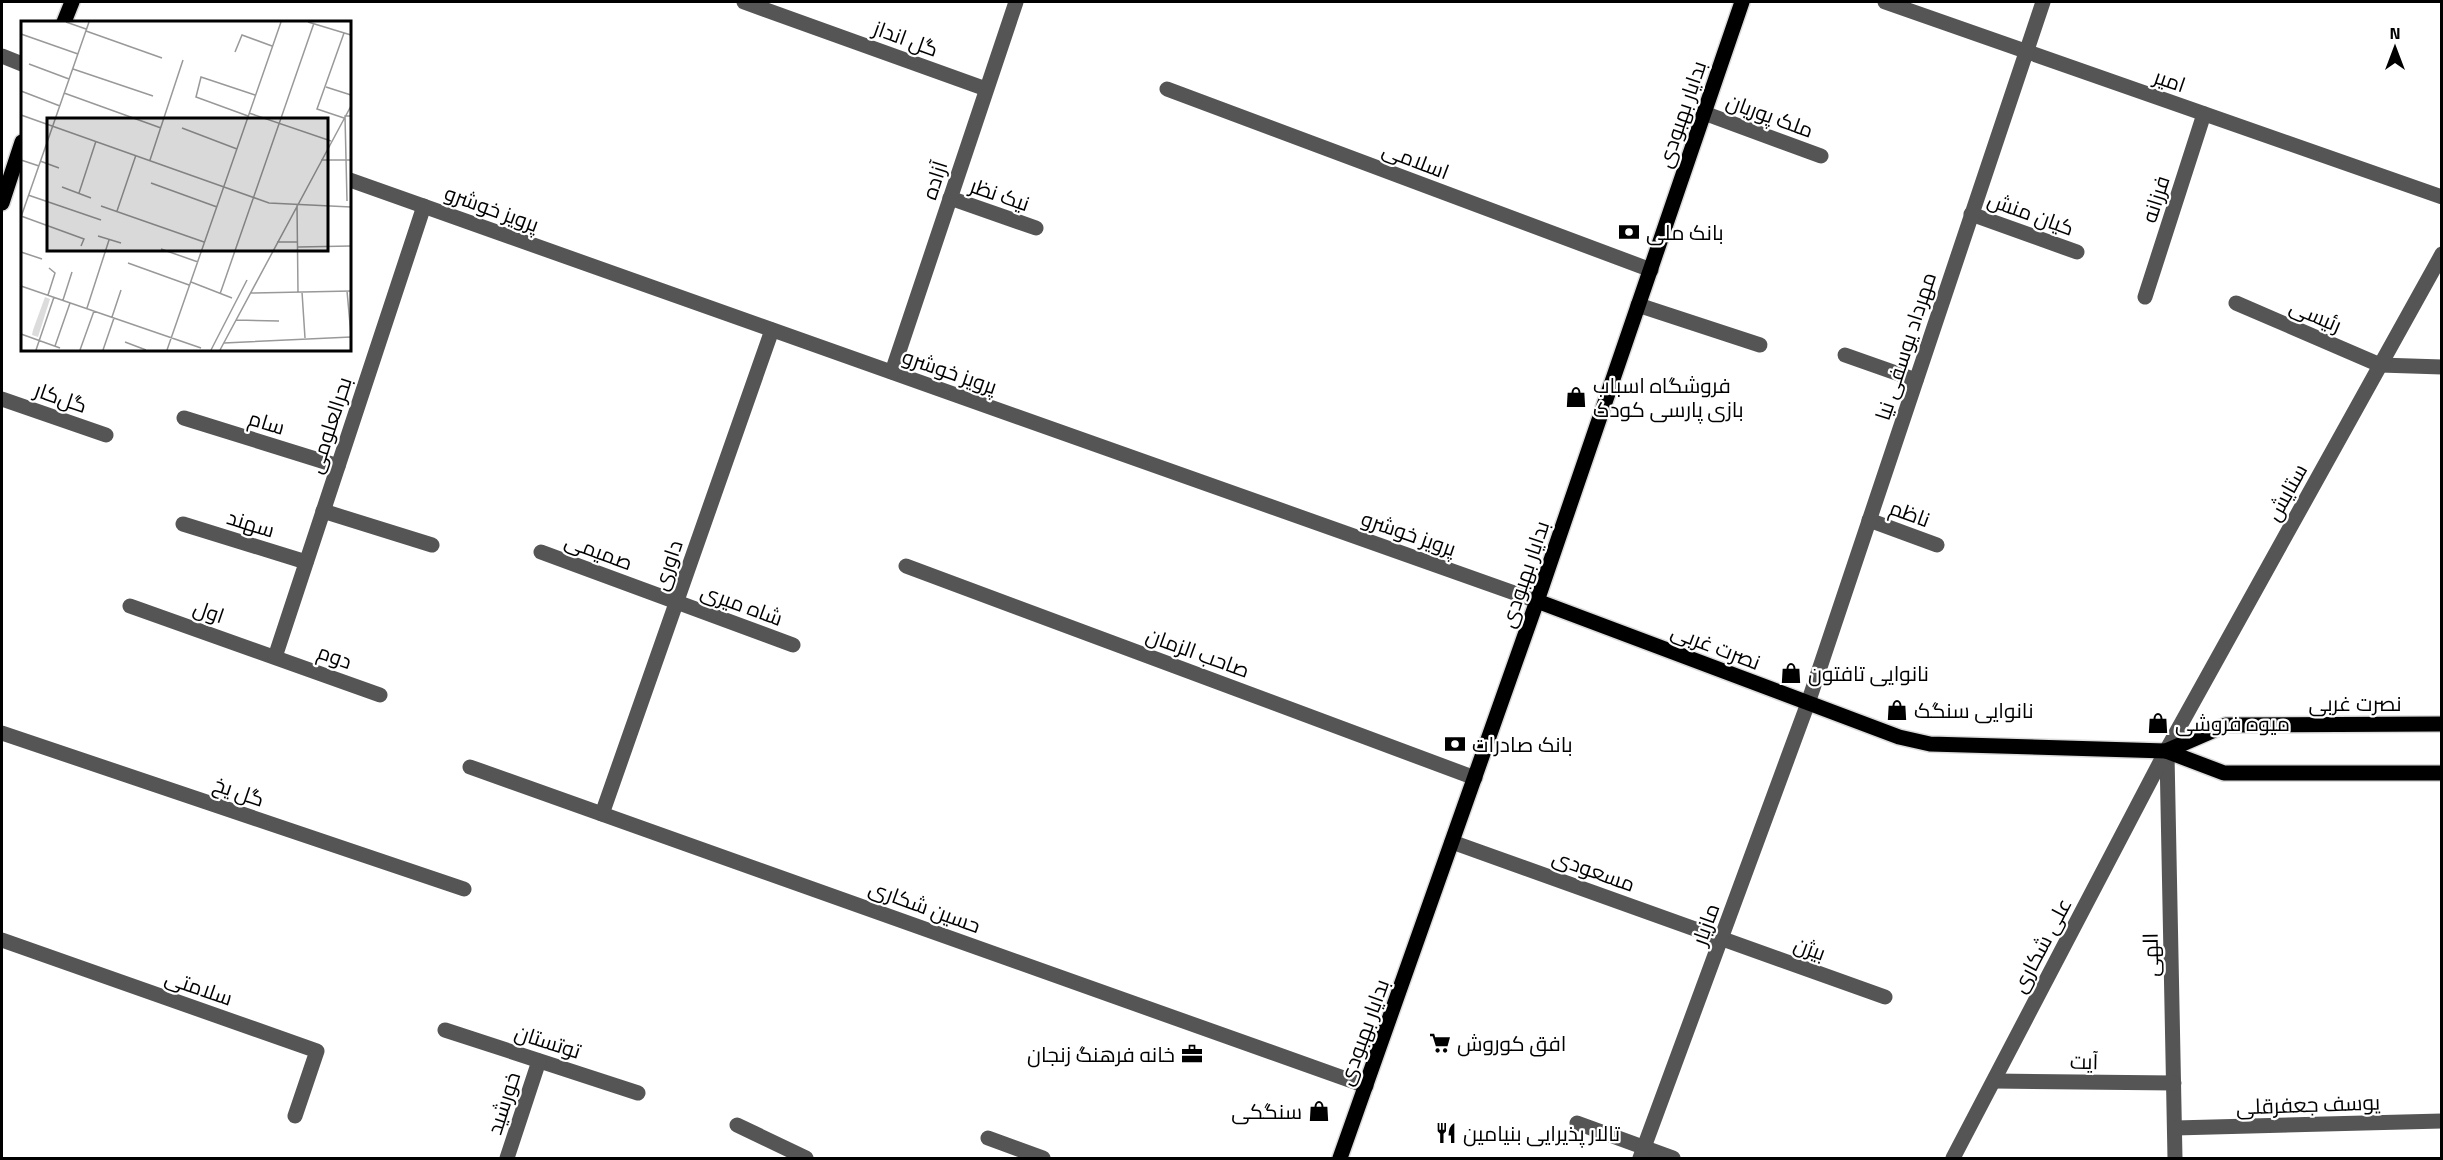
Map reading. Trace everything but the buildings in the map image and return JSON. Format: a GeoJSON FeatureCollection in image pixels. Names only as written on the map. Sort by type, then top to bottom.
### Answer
{"type":"FeatureCollection","features":[{"type":"Feature","properties":{"kind":"main road"},"geometry":{"type":"LineString","coordinates":[[64,21],[72,2]]}},
{"type":"Feature","properties":{"kind":"main road","name":"بدایار بهبودی"},"geometry":{"type":"LineString","coordinates":[[1340,1158],[1537,601],[1742,2]]}},
{"type":"Feature","properties":{"kind":"main road"},"geometry":{"type":"LineString","coordinates":[[2,202],[21,145]]}},
{"type":"Feature","properties":{"kind":"main road","name":"نصرت غربی"},"geometry":{"type":"LineString","coordinates":[[1537,601],[1899,738],[1930,744],[2166,751],[2224,773],[2442,773]]}},
{"type":"Feature","properties":{"kind":"main road","name":"نصرت غربی"},"geometry":{"type":"LineString","coordinates":[[2166,751],[2226,725],[2442,724]]}},
{"type":"Feature","properties":{"kind":"street","name":"گل انداز"},"geometry":{"type":"LineString","coordinates":[[744,2],[986,89]]}},
{"type":"Feature","properties":{"kind":"street","name":"آزاده"},"geometry":{"type":"LineString","coordinates":[[892,372],[1016,2]]}},
{"type":"Feature","properties":{"kind":"street","name":"امیر"},"geometry":{"type":"LineString","coordinates":[[1885,2],[2442,197]]}},
{"type":"Feature","properties":{"kind":"street","name":"مهرداد یوسفی نیا"},"geometry":{"type":"LineString","coordinates":[[1808,703],[2043,2]]}},
{"type":"Feature","properties":{"kind":"street"},"geometry":{"type":"LineString","coordinates":[[2,56],[21,64]]}},
{"type":"Feature","properties":{"kind":"street","name":"اسلامی"},"geometry":{"type":"LineString","coordinates":[[1167,89],[1651,270]]}},
{"type":"Feature","properties":{"kind":"street","name":"ملک پوریان"},"geometry":{"type":"LineString","coordinates":[[1704,113],[1821,156]]}},
{"type":"Feature","properties":{"kind":"street","name":"فرزانه"},"geometry":{"type":"LineString","coordinates":[[2145,297],[2204,114]]}},
{"type":"Feature","properties":{"kind":"street","name":"پرویز خوشرو"},"geometry":{"type":"LineString","coordinates":[[351,180],[1537,601]]}},
{"type":"Feature","properties":{"kind":"street","name":"نیک نظر"},"geometry":{"type":"LineString","coordinates":[[950,198],[1036,228]]}},
{"type":"Feature","properties":{"kind":"street","name":"بحرالعلومی"},"geometry":{"type":"LineString","coordinates":[[275,657],[424,206]]}},
{"type":"Feature","properties":{"kind":"street","name":"کیان منش"},"geometry":{"type":"LineString","coordinates":[[1971,214],[2077,252]]}},
{"type":"Feature","properties":{"kind":"street","name":"ستایش"},"geometry":{"type":"LineString","coordinates":[[2166,751],[2442,254]]}},
{"type":"Feature","properties":{"kind":"street","name":"رئیسی"},"geometry":{"type":"LineString","coordinates":[[2236,303],[2380,365]]}},
{"type":"Feature","properties":{"kind":"street"},"geometry":{"type":"LineString","coordinates":[[1638,305],[1760,345]]}},
{"type":"Feature","properties":{"kind":"street","name":"داوری"},"geometry":{"type":"LineString","coordinates":[[602,814],[772,330]]}},
{"type":"Feature","properties":{"kind":"street"},"geometry":{"type":"LineString","coordinates":[[1845,355],[1916,381]]}},
{"type":"Feature","properties":{"kind":"street"},"geometry":{"type":"LineString","coordinates":[[2380,365],[2442,367]]}},
{"type":"Feature","properties":{"kind":"street","name":"گل‌کار"},"geometry":{"type":"LineString","coordinates":[[2,399],[106,435]]}},
{"type":"Feature","properties":{"kind":"street","name":"سام"},"geometry":{"type":"LineString","coordinates":[[184,418],[338,466]]}},
{"type":"Feature","properties":{"kind":"street"},"geometry":{"type":"LineString","coordinates":[[323,511],[432,545]]}},
{"type":"Feature","properties":{"kind":"street","name":"ناظم"},"geometry":{"type":"LineString","coordinates":[[1869,520],[1937,545]]}},
{"type":"Feature","properties":{"kind":"street","name":"سهند"},"geometry":{"type":"LineString","coordinates":[[183,524],[306,562]]}},
{"type":"Feature","properties":{"kind":"street","name":"صمیمی"},"geometry":{"type":"LineString","coordinates":[[541,552],[676,602]]}},
{"type":"Feature","properties":{"kind":"street","name":"صاحب الزمان"},"geometry":{"type":"LineString","coordinates":[[906,566],[1475,778]]}},
{"type":"Feature","properties":{"kind":"street","name":"شاه میری"},"geometry":{"type":"LineString","coordinates":[[676,602],[793,645]]}},
{"type":"Feature","properties":{"kind":"street","name":"اول"},"geometry":{"type":"LineString","coordinates":[[130,606],[275,657]]}},
{"type":"Feature","properties":{"kind":"street","name":"دوم"},"geometry":{"type":"LineString","coordinates":[[275,657],[380,695]]}},
{"type":"Feature","properties":{"kind":"street","name":"مازیار"},"geometry":{"type":"LineString","coordinates":[[1642,1153],[1808,703]]}},
{"type":"Feature","properties":{"kind":"street","name":"گل یخ"},"geometry":{"type":"LineString","coordinates":[[2,733],[464,889]]}},
{"type":"Feature","properties":{"kind":"street","name":"علی شکاری"},"geometry":{"type":"LineString","coordinates":[[1953,1158],[2166,751]]}},
{"type":"Feature","properties":{"kind":"street","name":"الهی"},"geometry":{"type":"LineString","coordinates":[[2166,751],[2175,1158]]}},
{"type":"Feature","properties":{"kind":"street","name":"حسین شکاری"},"geometry":{"type":"LineString","coordinates":[[470,767],[1366,1086]]}},
{"type":"Feature","properties":{"kind":"street","name":"مسعودی"},"geometry":{"type":"LineString","coordinates":[[1452,843],[1722,938]]}},
{"type":"Feature","properties":{"kind":"street","name":"بیژن"},"geometry":{"type":"LineString","coordinates":[[1722,938],[1885,997]]}},
{"type":"Feature","properties":{"kind":"street","name":"سلامتی"},"geometry":{"type":"LineString","coordinates":[[2,940],[317,1051],[295,1116]]}},
{"type":"Feature","properties":{"kind":"street","name":"توتستان"},"geometry":{"type":"LineString","coordinates":[[445,1030],[638,1093]]}},
{"type":"Feature","properties":{"kind":"street","name":"خورشید"},"geometry":{"type":"LineString","coordinates":[[507,1158],[539,1061]]}},
{"type":"Feature","properties":{"kind":"street","name":"آیت"},"geometry":{"type":"LineString","coordinates":[[1994,1081],[2174,1083]]}},
{"type":"Feature","properties":{"kind":"street","name":"یوسف جعفرقلی"},"geometry":{"type":"LineString","coordinates":[[2175,1128],[2442,1121]]}},
{"type":"Feature","properties":{"kind":"street"},"geometry":{"type":"LineString","coordinates":[[1577,1123],[1642,1153],[1673,1158]]}},
{"type":"Feature","properties":{"kind":"street"},"geometry":{"type":"LineString","coordinates":[[736,1125],[806,1158]]}},
{"type":"Feature","properties":{"kind":"street"},"geometry":{"type":"LineString","coordinates":[[988,1138],[1043,1158]]}},
{"type":"Feature","properties":{"kind":"place","name":"بانک ملی"},"geometry":{"type":"Point","coordinates":[1629,232]}},
{"type":"Feature","properties":{"kind":"place","name":"فروشگاه اسباب بازی پارسی کودک"},"geometry":{"type":"Point","coordinates":[1576,397]}},
{"type":"Feature","properties":{"kind":"place","name":"نانوایی تافتون"},"geometry":{"type":"Point","coordinates":[1791,673]}},
{"type":"Feature","properties":{"kind":"place","name":"نانوایی سنگک"},"geometry":{"type":"Point","coordinates":[1897,710]}},
{"type":"Feature","properties":{"kind":"place","name":"میوه فروشی"},"geometry":{"type":"Point","coordinates":[2158,723]}},
{"type":"Feature","properties":{"kind":"place","name":"بانک صادرات"},"geometry":{"type":"Point","coordinates":[1455,744]}},
{"type":"Feature","properties":{"kind":"place","name":"افق کوروش"},"geometry":{"type":"Point","coordinates":[1440,1043]}},
{"type":"Feature","properties":{"kind":"place","name":"خانه فرهنگ زنجان"},"geometry":{"type":"Point","coordinates":[1192,1054]}},
{"type":"Feature","properties":{"kind":"place","name":"سنگکی"},"geometry":{"type":"Point","coordinates":[1319,1111]}},
{"type":"Feature","properties":{"kind":"place","name":"تالار پذیرایی بنیامین"},"geometry":{"type":"Point","coordinates":[1446,1133]}}]}
